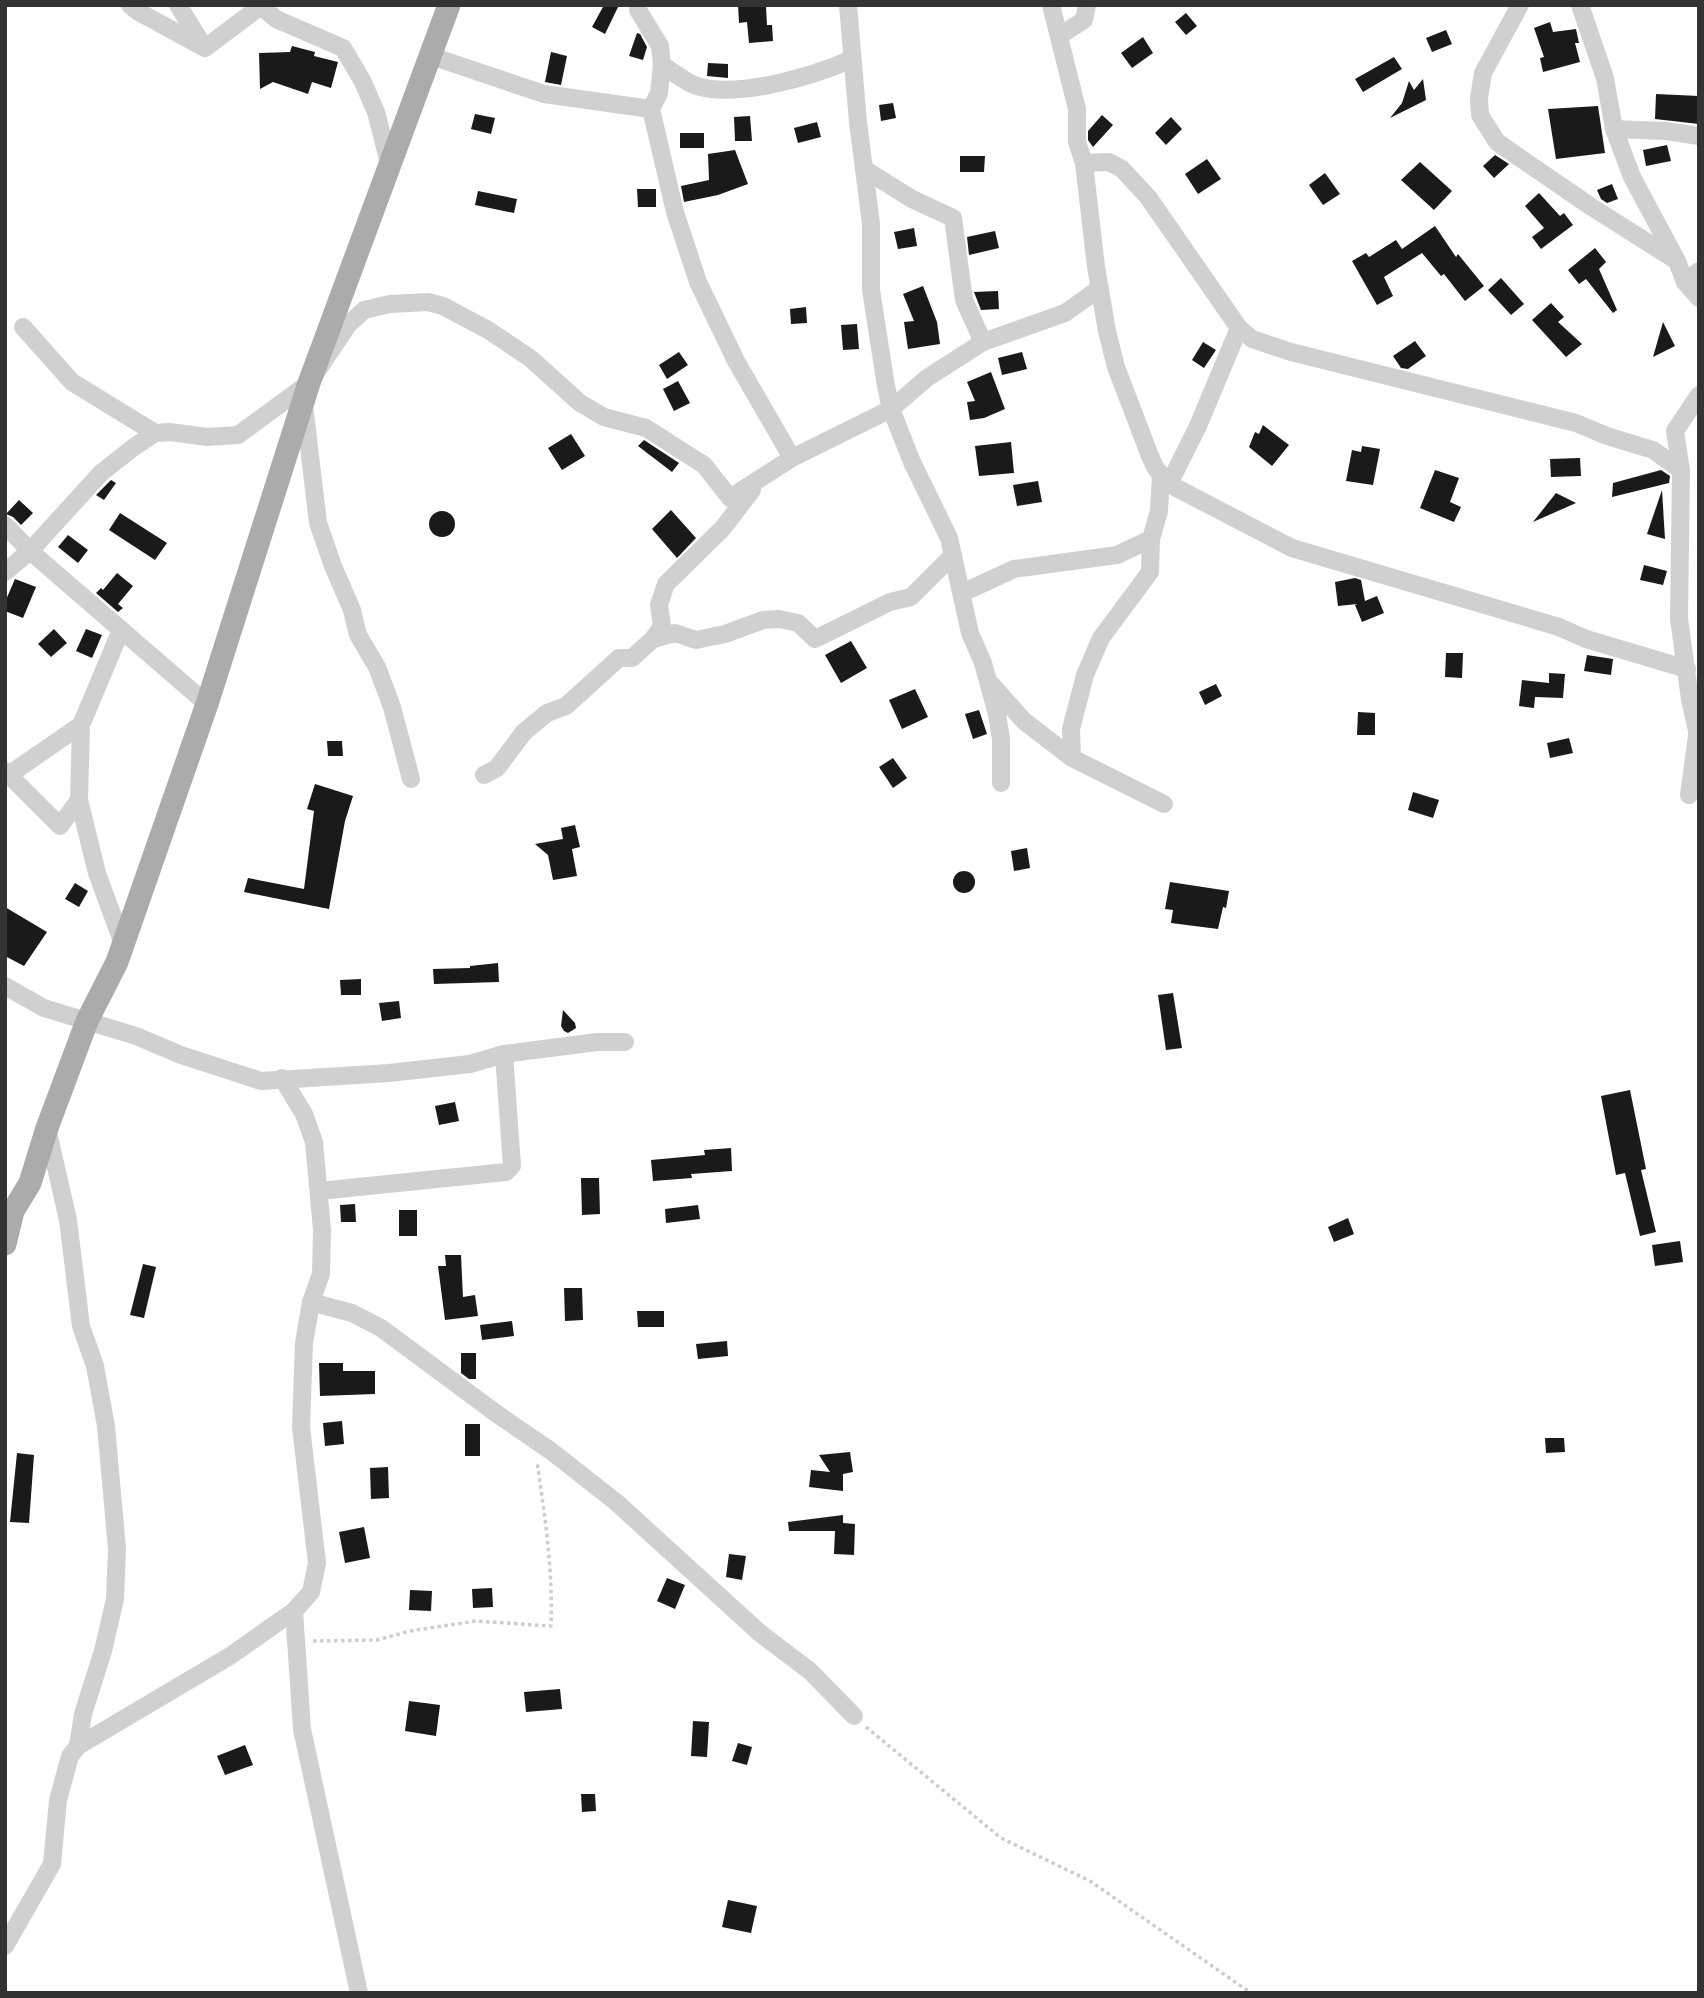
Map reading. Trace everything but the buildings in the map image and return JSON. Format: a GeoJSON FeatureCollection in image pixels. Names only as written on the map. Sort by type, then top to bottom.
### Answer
{"type":"FeatureCollection","features":[{"type":"Feature","properties":{"kind":"main road"},"geometry":{"type":"LineString","coordinates":[[5,1244],[9,1209],[30,1182],[87,1021],[124,944],[207,704],[306,392],[449,5]]}},
{"type":"Feature","properties":{"kind":"street"},"geometry":{"type":"LineString","coordinates":[[130,5],[205,48]]}},
{"type":"Feature","properties":{"kind":"street"},"geometry":{"type":"LineString","coordinates":[[178,5],[205,48]]}},
{"type":"Feature","properties":{"kind":"street"},"geometry":{"type":"LineString","coordinates":[[638,5],[638,10],[660,46],[662,65],[659,93],[651,109],[675,212],[698,282],[736,361],[792,458]]}},
{"type":"Feature","properties":{"kind":"street"},"geometry":{"type":"LineString","coordinates":[[848,5],[871,224],[871,289],[891,409],[912,462],[949,538],[970,634],[998,714],[1001,739],[1000,783]]}},
{"type":"Feature","properties":{"kind":"street"},"geometry":{"type":"LineString","coordinates":[[1051,5],[1077,109],[1077,142],[1084,163],[1100,288],[1116,367],[1150,456],[1165,480],[1292,548],[1559,627],[1586,639],[1687,669]]}},
{"type":"Feature","properties":{"kind":"street"},"geometry":{"type":"LineString","coordinates":[[1059,36],[1084,20],[1087,5]]}},
{"type":"Feature","properties":{"kind":"street"},"geometry":{"type":"LineString","coordinates":[[1520,5],[1483,73],[1479,98],[1480,115],[1497,142],[1677,261],[1692,277],[1699,298]]}},
{"type":"Feature","properties":{"kind":"street"},"geometry":{"type":"LineString","coordinates":[[1580,5],[1605,78],[1614,129],[1632,177],[1677,261]]}},
{"type":"Feature","properties":{"kind":"street"},"geometry":{"type":"LineString","coordinates":[[205,48],[260,6],[275,19],[343,48],[362,80],[376,112],[390,167]]}},
{"type":"Feature","properties":{"kind":"street"},"geometry":{"type":"LineString","coordinates":[[431,56],[544,94],[651,109]]}},
{"type":"Feature","properties":{"kind":"street"},"geometry":{"type":"LineString","coordinates":[[662,65],[694,85],[728,91],[821,73],[852,59]]}},
{"type":"Feature","properties":{"kind":"street"},"geometry":{"type":"LineString","coordinates":[[1614,129],[1666,131],[1699,136]]}},
{"type":"Feature","properties":{"kind":"street"},"geometry":{"type":"LineString","coordinates":[[1084,163],[1109,162],[1122,169],[1148,197],[1239,328],[1252,339],[1291,352],[1576,423],[1653,450],[1681,470]]}},
{"type":"Feature","properties":{"kind":"street"},"geometry":{"type":"LineString","coordinates":[[864,169],[912,199],[953,218],[964,300],[984,342]]}},
{"type":"Feature","properties":{"kind":"street"},"geometry":{"type":"LineString","coordinates":[[5,572],[30,551],[101,472],[155,433],[170,432],[207,437],[238,435],[306,392],[348,326],[364,310],[390,304],[428,302],[443,306],[488,330],[519,351],[580,403],[604,417],[646,428],[704,465],[730,498],[792,458],[891,409],[927,378],[984,342],[1065,313],[1100,288]]}},
{"type":"Feature","properties":{"kind":"street"},"geometry":{"type":"LineString","coordinates":[[23,327],[72,382],[155,433]]}},
{"type":"Feature","properties":{"kind":"street"},"geometry":{"type":"LineString","coordinates":[[1072,758],[1071,729],[1085,675],[1101,638],[1150,572],[1151,539],[1165,480],[1198,426],[1239,328]]}},
{"type":"Feature","properties":{"kind":"street"},"geometry":{"type":"LineString","coordinates":[[306,392],[318,523],[352,610],[358,635],[377,667],[388,697],[411,779]]}},
{"type":"Feature","properties":{"kind":"street"},"geometry":{"type":"LineString","coordinates":[[1699,396],[1675,431],[1681,470],[1679,619],[1698,738],[1689,795],[1699,788]]}},
{"type":"Feature","properties":{"kind":"street"},"geometry":{"type":"LineString","coordinates":[[484,775],[497,768],[524,732],[547,713],[566,706],[619,658],[632,658],[653,639],[662,626],[659,605],[666,584],[723,527],[761,478]]}},
{"type":"Feature","properties":{"kind":"street"},"geometry":{"type":"LineString","coordinates":[[1681,517],[1699,506]]}},
{"type":"Feature","properties":{"kind":"street"},"geometry":{"type":"LineString","coordinates":[[5,525],[30,551],[207,704]]}},
{"type":"Feature","properties":{"kind":"street"},"geometry":{"type":"LineString","coordinates":[[961,593],[1014,569],[1117,555],[1151,539]]}},
{"type":"Feature","properties":{"kind":"street"},"geometry":{"type":"LineString","coordinates":[[653,639],[675,633],[696,640],[725,634],[762,620],[779,619],[798,623],[815,639],[890,601],[911,597],[953,555]]}},
{"type":"Feature","properties":{"kind":"street"},"geometry":{"type":"LineString","coordinates":[[121,630],[81,725],[79,800],[97,873],[124,944]]}},
{"type":"Feature","properties":{"kind":"street"},"geometry":{"type":"LineString","coordinates":[[988,681],[1024,721],[1072,758],[1164,804]]}},
{"type":"Feature","properties":{"kind":"street"},"geometry":{"type":"LineString","coordinates":[[79,800],[60,826],[8,773],[81,725]]}},
{"type":"Feature","properties":{"kind":"street"},"geometry":{"type":"LineString","coordinates":[[5,986],[44,1008],[261,1081],[389,1073],[470,1064],[504,1054],[597,1042],[625,1042]]}},
{"type":"Feature","properties":{"kind":"street"},"geometry":{"type":"LineString","coordinates":[[319,1191],[506,1172],[512,1166],[504,1054]]}},
{"type":"Feature","properties":{"kind":"street"},"geometry":{"type":"LineString","coordinates":[[5,1946],[52,1864],[58,1800],[71,1756],[78,1746],[230,1656],[293,1611],[311,1592],[317,1563],[300,1427],[304,1343],[311,1302],[321,1274],[319,1191],[314,1142],[304,1114],[282,1079]]}},
{"type":"Feature","properties":{"kind":"street"},"geometry":{"type":"LineString","coordinates":[[47,1128],[68,1220],[81,1326],[94,1366],[106,1426],[117,1549],[113,1608],[83,1714],[78,1746]]}},
{"type":"Feature","properties":{"kind":"street"},"geometry":{"type":"LineString","coordinates":[[311,1302],[352,1313],[381,1328],[616,1502],[761,1634],[810,1671],[854,1716]]}},
{"type":"Feature","properties":{"kind":"street"},"geometry":{"type":"LineString","coordinates":[[293,1611],[302,1729],[359,1993]]}},
{"type":"Feature","properties":{"kind":"path"},"geometry":{"type":"LineString","coordinates":[[296,1641],[377,1640],[410,1631],[476,1621],[551,1626],[552,1595],[545,1517],[533,1439]]}},
{"type":"Feature","properties":{"kind":"path"},"geometry":{"type":"LineString","coordinates":[[854,1716],[1000,1838],[1090,1881],[1251,1993]]}}]}
